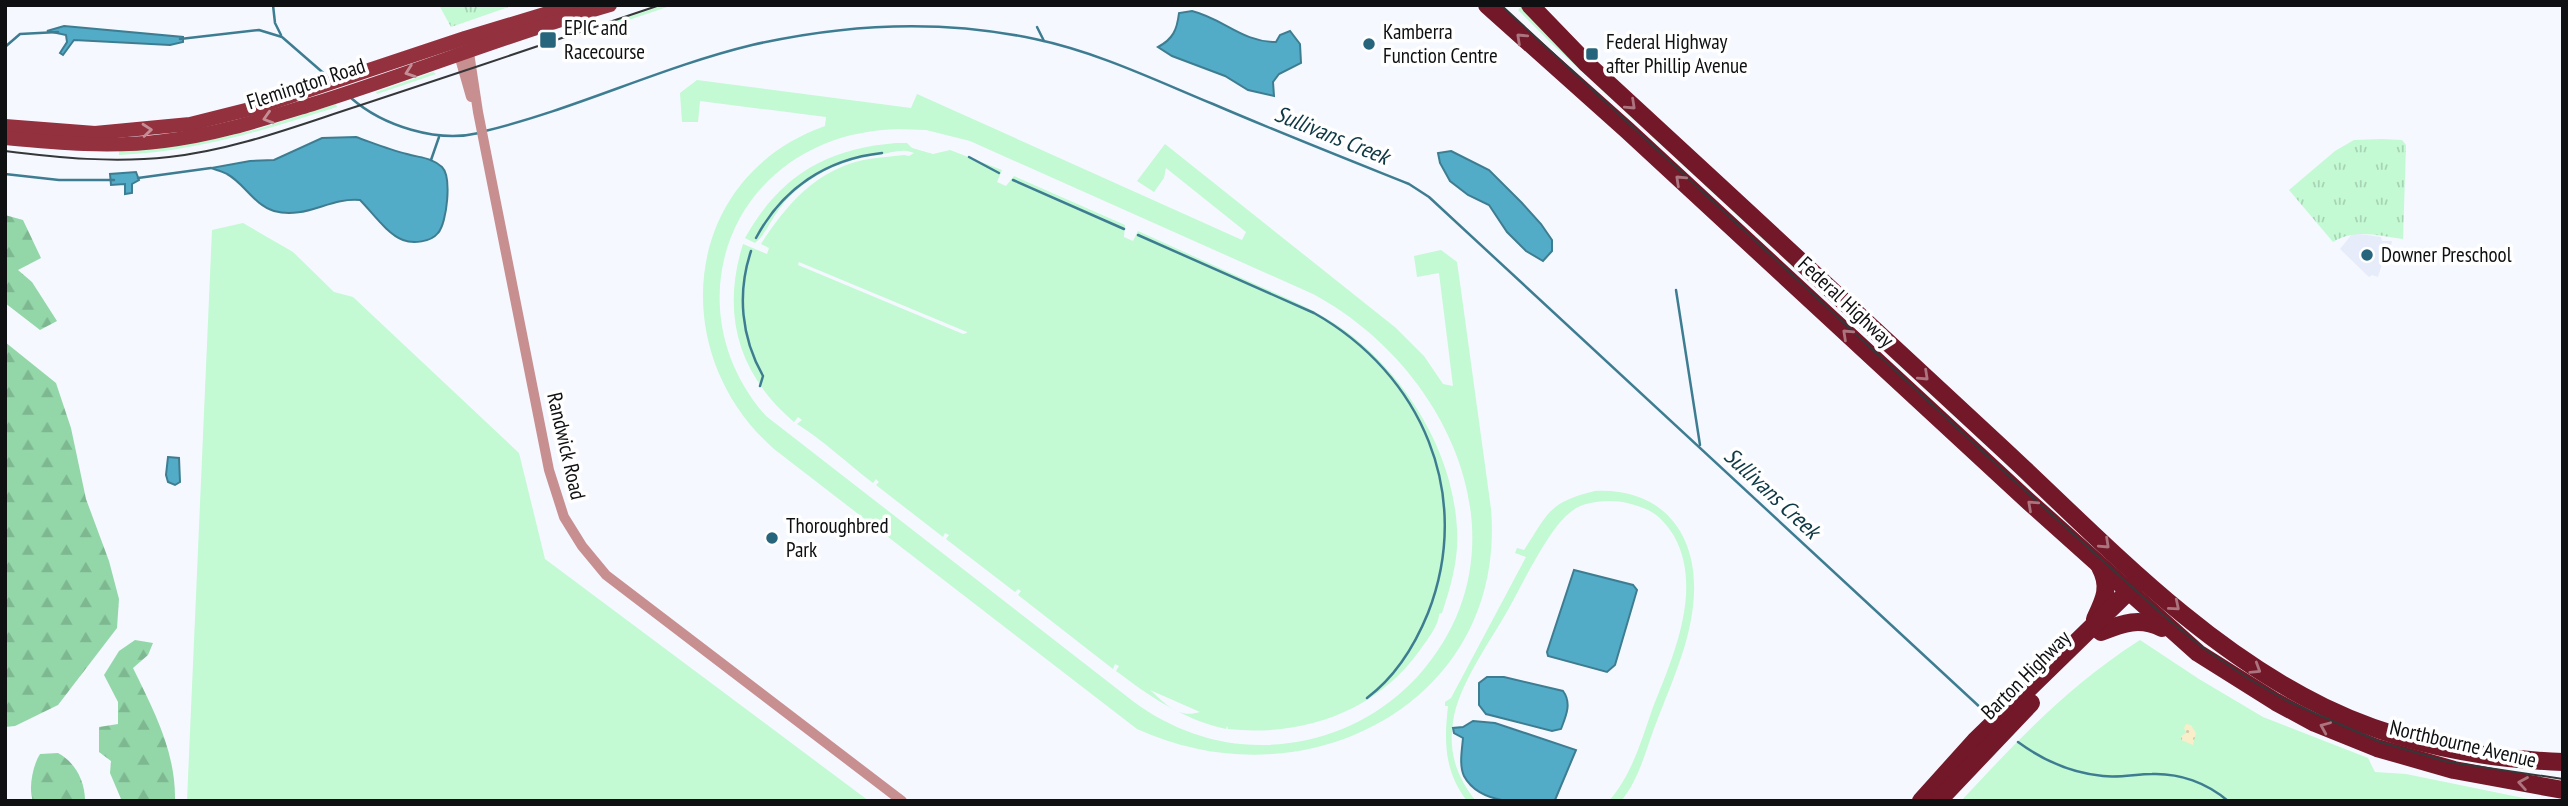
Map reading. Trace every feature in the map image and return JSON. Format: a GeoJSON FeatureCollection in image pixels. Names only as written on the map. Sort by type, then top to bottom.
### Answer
{"type":"FeatureCollection","features":[{"type":"Feature","properties":{"kind":"highway","name":"Federal Highway"},"geometry":{"type":"LineString","coordinates":[[1531,6],[1587,64],[2146,581]]}},
{"type":"Feature","properties":{"kind":"highway","name":"Federal Highway"},"geometry":{"type":"LineString","coordinates":[[1493,8],[2174,634]]}},
{"type":"Feature","properties":{"kind":"highway"},"geometry":{"type":"LineString","coordinates":[[2100,567],[2106,577],[2107,592],[2097,629],[2143,621],[2174,634]]}},
{"type":"Feature","properties":{"kind":"highway","name":"Barton Highway"},"geometry":{"type":"LineString","coordinates":[[1920,801],[1975,741],[2146,581]]}},
{"type":"Feature","properties":{"kind":"highway","name":"Northbourne Avenue"},"geometry":{"type":"LineString","coordinates":[[2146,581],[2255,669],[2346,717],[2404,738],[2450,750],[2563,762]]}},
{"type":"Feature","properties":{"kind":"highway","name":"Barton Highway"},"geometry":{"type":"LineString","coordinates":[[1938,801],[2097,629]]}},
{"type":"Feature","properties":{"kind":"highway","name":"Northbourne Avenue"},"geometry":{"type":"LineString","coordinates":[[2174,634],[2221,669],[2276,702],[2340,733],[2425,763],[2563,790]]}},
{"type":"Feature","properties":{"kind":"main road","name":"Flemington Road"},"geometry":{"type":"LineString","coordinates":[[5,138],[97,144],[164,141],[235,128],[360,89],[462,46],[574,5]]}},
{"type":"Feature","properties":{"kind":"main road","name":"Flemington Road"},"geometry":{"type":"LineString","coordinates":[[5,127],[95,133],[162,128],[226,116],[348,77],[610,5]]}},
{"type":"Feature","properties":{"kind":"street","name":"Randwick Road"},"geometry":{"type":"LineString","coordinates":[[462,46],[479,116],[549,470],[560,508],[570,527],[606,575],[902,801]]}},
{"type":"Feature","properties":{"kind":"shaded area","name":"Downer Preschool"},"geometry":{"type":"Polygon","coordinates":[[[2353,233],[2392,241],[2388,262],[2383,261],[2378,277],[2369,277],[2340,249],[2353,233]]]}},
{"type":"Feature","properties":{"kind":"green space"},"geometry":{"type":"Polygon","coordinates":[[[439,5],[514,5],[451,27],[439,5]]]}},
{"type":"Feature","properties":{"kind":"green space"},"geometry":{"type":"Polygon","coordinates":[[[664,5],[673,5],[608,27],[604,25],[664,5]]]}},
{"type":"Feature","properties":{"kind":"green space"},"geometry":{"type":"Polygon","coordinates":[[[1521,6],[2123,572],[1551,43],[1518,10],[1521,6]]]}},
{"type":"Feature","properties":{"kind":"green space"},"geometry":{"type":"Polygon","coordinates":[[[433,72],[436,74],[377,94],[376,92],[433,72]]]}},
{"type":"Feature","properties":{"kind":"green space"},"geometry":{"type":"Polygon","coordinates":[[[697,80],[911,108],[917,94],[1242,240],[1246,232],[1166,168],[1164,178],[1154,192],[1137,181],[1165,144],[1396,328],[1424,356],[1443,384],[1453,386],[1439,273],[1417,277],[1414,256],[1441,250],[1457,262],[1491,509],[1487,577],[1466,636],[1430,684],[1383,721],[1327,744],[1265,754],[1201,750],[1137,729],[774,449],[739,410],[716,365],[704,318],[705,271],[717,225],[741,184],[777,151],[825,126],[826,117],[700,101],[698,122],[682,122],[680,93],[697,80]],[[926,130],[870,132],[824,144],[786,165],[756,194],[735,227],[723,264],[720,303],[726,342],[741,380],[766,416],[1134,702],[1151,714],[1188,732],[1247,745],[1307,740],[1359,721],[1405,689],[1418,676],[1452,626],[1470,572],[1471,517],[1460,464],[1436,412],[1403,366],[1361,326],[1313,294],[970,141],[926,130]]]}},
{"type":"Feature","properties":{"kind":"green space"},"geometry":{"type":"Polygon","coordinates":[[[336,104],[337,107],[230,139],[119,155],[119,151],[206,141],[258,129],[336,104]]]}},
{"type":"Feature","properties":{"kind":"green space"},"geometry":{"type":"Polygon","coordinates":[[[2354,140],[2402,140],[2406,145],[2403,239],[2358,234],[2333,242],[2289,190],[2335,151],[2354,140]]]}},
{"type":"Feature","properties":{"kind":"green space"},"geometry":{"type":"Polygon","coordinates":[[[907,143],[912,148],[933,154],[950,150],[1002,170],[997,182],[1006,186],[1014,176],[1125,225],[1124,237],[1133,241],[1138,231],[1309,309],[1340,327],[1385,366],[1421,415],[1435,442],[1446,470],[1457,529],[1454,572],[1442,613],[1439,614],[1429,637],[1402,672],[1359,705],[1309,724],[1282,729],[1228,729],[1227,726],[1226,729],[1195,719],[1177,711],[1192,714],[1200,712],[1150,690],[1172,708],[1116,671],[1119,666],[1115,664],[1113,669],[1018,595],[1021,591],[1018,589],[1015,592],[946,539],[949,535],[945,533],[943,537],[876,485],[879,482],[876,479],[873,483],[797,424],[802,420],[798,417],[794,422],[759,384],[739,341],[734,295],[743,244],[767,254],[769,248],[761,244],[778,219],[809,186],[835,170],[862,160],[909,156],[914,153],[901,151],[864,157],[824,172],[800,187],[790,197],[755,243],[745,238],[773,198],[789,182],[826,159],[871,146],[907,143]],[[799,262],[798,265],[963,334],[967,333],[967,332],[799,262]]]}},
{"type":"Feature","properties":{"kind":"green space"},"geometry":{"type":"Polygon","coordinates":[[[5,215],[23,220],[41,258],[18,270],[32,282],[57,321],[40,330],[5,303],[5,215]]]}},
{"type":"Feature","properties":{"kind":"green space"},"geometry":{"type":"Polygon","coordinates":[[[243,223],[293,252],[334,292],[353,297],[519,453],[545,559],[869,801],[187,801],[212,230],[243,223]]]}},
{"type":"Feature","properties":{"kind":"green space"},"geometry":{"type":"Polygon","coordinates":[[[5,342],[56,383],[71,428],[86,499],[109,561],[119,599],[117,628],[58,705],[15,726],[5,727],[5,342]]]}},
{"type":"Feature","properties":{"kind":"green space"},"geometry":{"type":"Polygon","coordinates":[[[1595,491],[1620,492],[1641,498],[1659,508],[1674,522],[1691,559],[1693,606],[1688,634],[1638,772],[1621,801],[1609,801],[1624,780],[1635,757],[1676,647],[1682,624],[1686,579],[1674,536],[1663,521],[1641,507],[1610,501],[1594,502],[1570,512],[1550,536],[1461,693],[1453,722],[1452,744],[1459,774],[1476,801],[1467,801],[1459,790],[1447,755],[1448,706],[1445,706],[1445,702],[1451,698],[1526,557],[1515,553],[1517,548],[1524,550],[1545,518],[1558,505],[1595,491]]]}},
{"type":"Feature","properties":{"kind":"green space"},"geometry":{"type":"Polygon","coordinates":[[[135,640],[153,643],[148,655],[133,668],[168,749],[175,801],[120,801],[110,773],[111,761],[99,752],[99,727],[118,724],[118,702],[104,675],[119,651],[135,640]]]}},
{"type":"Feature","properties":{"kind":"green space"},"geometry":{"type":"Polygon","coordinates":[[[2140,640],[2263,717],[2368,758],[2375,772],[2406,774],[2538,801],[1961,801],[2024,735],[2067,695],[2140,640]]]}},
{"type":"Feature","properties":{"kind":"green space"},"geometry":{"type":"Polygon","coordinates":[[[58,753],[69,761],[78,773],[85,801],[33,801],[31,783],[37,759],[40,754],[58,753]]]}},
{"type":"Feature","properties":{"kind":"sand"},"geometry":{"type":"Polygon","coordinates":[[[2186,724],[2191,725],[2196,733],[2193,745],[2181,740],[2181,736],[2186,733],[2186,724]]]}},
{"type":"Feature","properties":{"kind":"water"},"geometry":{"type":"Polygon","coordinates":[[[1192,11],[1264,41],[1276,42],[1280,35],[1290,31],[1300,44],[1301,63],[1279,74],[1273,82],[1274,96],[1248,90],[1225,76],[1172,56],[1158,47],[1173,33],[1179,13],[1192,11]]]}},
{"type":"Feature","properties":{"kind":"water"},"geometry":{"type":"Polygon","coordinates":[[[64,26],[183,37],[183,42],[170,45],[74,40],[63,55],[60,53],[67,42],[66,35],[47,31],[64,26]]]}},
{"type":"Feature","properties":{"kind":"water"},"geometry":{"type":"Polygon","coordinates":[[[356,137],[430,160],[442,167],[447,180],[447,200],[444,220],[435,236],[422,241],[403,240],[386,228],[360,200],[338,202],[296,213],[274,211],[261,204],[233,178],[211,168],[274,160],[322,138],[356,137]]]}},
{"type":"Feature","properties":{"kind":"water"},"geometry":{"type":"Polygon","coordinates":[[[1451,151],[1489,170],[1541,224],[1552,240],[1552,251],[1543,261],[1526,251],[1507,232],[1489,205],[1468,195],[1450,181],[1440,163],[1438,153],[1451,151]]]}},
{"type":"Feature","properties":{"kind":"water"},"geometry":{"type":"Polygon","coordinates":[[[136,172],[139,180],[132,184],[132,193],[125,194],[125,184],[111,185],[110,174],[136,172]]]}},
{"type":"Feature","properties":{"kind":"water"},"geometry":{"type":"Polygon","coordinates":[[[168,457],[179,458],[180,482],[175,485],[168,482],[166,475],[168,457]]]}},
{"type":"Feature","properties":{"kind":"water"},"geometry":{"type":"Polygon","coordinates":[[[1574,570],[1633,585],[1637,590],[1615,665],[1607,672],[1548,656],[1547,652],[1574,570]]]}},
{"type":"Feature","properties":{"kind":"water"},"geometry":{"type":"Polygon","coordinates":[[[1487,677],[1504,677],[1563,691],[1568,705],[1561,729],[1552,731],[1486,714],[1479,705],[1479,683],[1487,677]]]}},
{"type":"Feature","properties":{"kind":"water"},"geometry":{"type":"Polygon","coordinates":[[[1473,721],[1495,723],[1576,750],[1555,800],[1505,801],[1481,793],[1471,786],[1462,767],[1463,738],[1454,733],[1453,728],[1463,727],[1473,721]]]}},
{"type":"Feature","properties":{"kind":"waterway"},"geometry":{"type":"LineString","coordinates":[[273,5],[275,23],[281,35]]}},
{"type":"Feature","properties":{"kind":"waterway","name":"Sullivans Creek"},"geometry":{"type":"LineString","coordinates":[[485,131],[519,122],[718,54],[822,32],[929,27],[1000,33],[1081,51],[1126,67],[1409,184],[1429,197],[1983,710]]}},
{"type":"Feature","properties":{"kind":"waterway"},"geometry":{"type":"LineString","coordinates":[[1037,27],[1044,41]]}},
{"type":"Feature","properties":{"kind":"waterway","name":"Sullivans Creek"},"geometry":{"type":"LineString","coordinates":[[180,39],[259,30],[282,37],[328,77]]}},
{"type":"Feature","properties":{"kind":"waterway","name":"Sullivans Creek"},"geometry":{"type":"LineString","coordinates":[[5,47],[20,34],[58,32]]}},
{"type":"Feature","properties":{"kind":"waterway","name":"Sullivans Creek"},"geometry":{"type":"LineString","coordinates":[[351,98],[379,117],[411,130],[446,136],[479,133]]}},
{"type":"Feature","properties":{"kind":"waterway"},"geometry":{"type":"LineString","coordinates":[[431,160],[439,137]]}},
{"type":"Feature","properties":{"kind":"waterway"},"geometry":{"type":"LineString","coordinates":[[756,238],[779,205],[808,179],[842,162],[882,153]]}},
{"type":"Feature","properties":{"kind":"waterway"},"geometry":{"type":"LineString","coordinates":[[969,157],[999,173]]}},
{"type":"Feature","properties":{"kind":"waterway"},"geometry":{"type":"LineString","coordinates":[[138,178],[211,168]]}},
{"type":"Feature","properties":{"kind":"waterway"},"geometry":{"type":"LineString","coordinates":[[5,174],[59,180],[114,180]]}},
{"type":"Feature","properties":{"kind":"waterway"},"geometry":{"type":"LineString","coordinates":[[1013,180],[1124,229]]}},
{"type":"Feature","properties":{"kind":"waterway"},"geometry":{"type":"LineString","coordinates":[[1138,235],[1314,313],[1352,339],[1384,369],[1410,404],[1429,442],[1441,482],[1445,525],[1441,569],[1428,613],[1417,637],[1387,680],[1367,698]]}},
{"type":"Feature","properties":{"kind":"waterway"},"geometry":{"type":"LineString","coordinates":[[751,251],[744,283],[744,315],[750,346],[763,376],[760,386]]}},
{"type":"Feature","properties":{"kind":"waterway"},"geometry":{"type":"LineString","coordinates":[[1676,290],[1700,445]]}},
{"type":"Feature","properties":{"kind":"waterway","name":"Sullivans Creek"},"geometry":{"type":"LineString","coordinates":[[2018,742],[2038,755],[2069,769],[2109,776],[2152,774],[2183,777],[2202,784],[2228,801]]}},
{"type":"Feature","properties":{"kind":"tram line"},"geometry":{"type":"LineString","coordinates":[[5,151],[67,158],[128,160],[217,149],[288,129],[660,5]]}},
{"type":"Feature","properties":{"kind":"tram line"},"geometry":{"type":"LineString","coordinates":[[1501,5],[2010,477],[2203,648],[2287,701],[2380,742],[2448,762],[2563,779]]}},
{"type":"Feature","properties":{"kind":"place","name":"EPIC and Racecourse"},"geometry":{"type":"Point","coordinates":[548,40]}},
{"type":"Feature","properties":{"kind":"place","name":"Kamberra Function Centre"},"geometry":{"type":"Point","coordinates":[1369,44]}},
{"type":"Feature","properties":{"kind":"place","name":"Federal Highway after Phillip Avenue"},"geometry":{"type":"Point","coordinates":[1592,54]}},
{"type":"Feature","properties":{"kind":"place","name":"Downer Preschool"},"geometry":{"type":"Point","coordinates":[2367,255]}},
{"type":"Feature","properties":{"kind":"place","name":"Thoroughbred Park"},"geometry":{"type":"Point","coordinates":[772,538]}}]}
